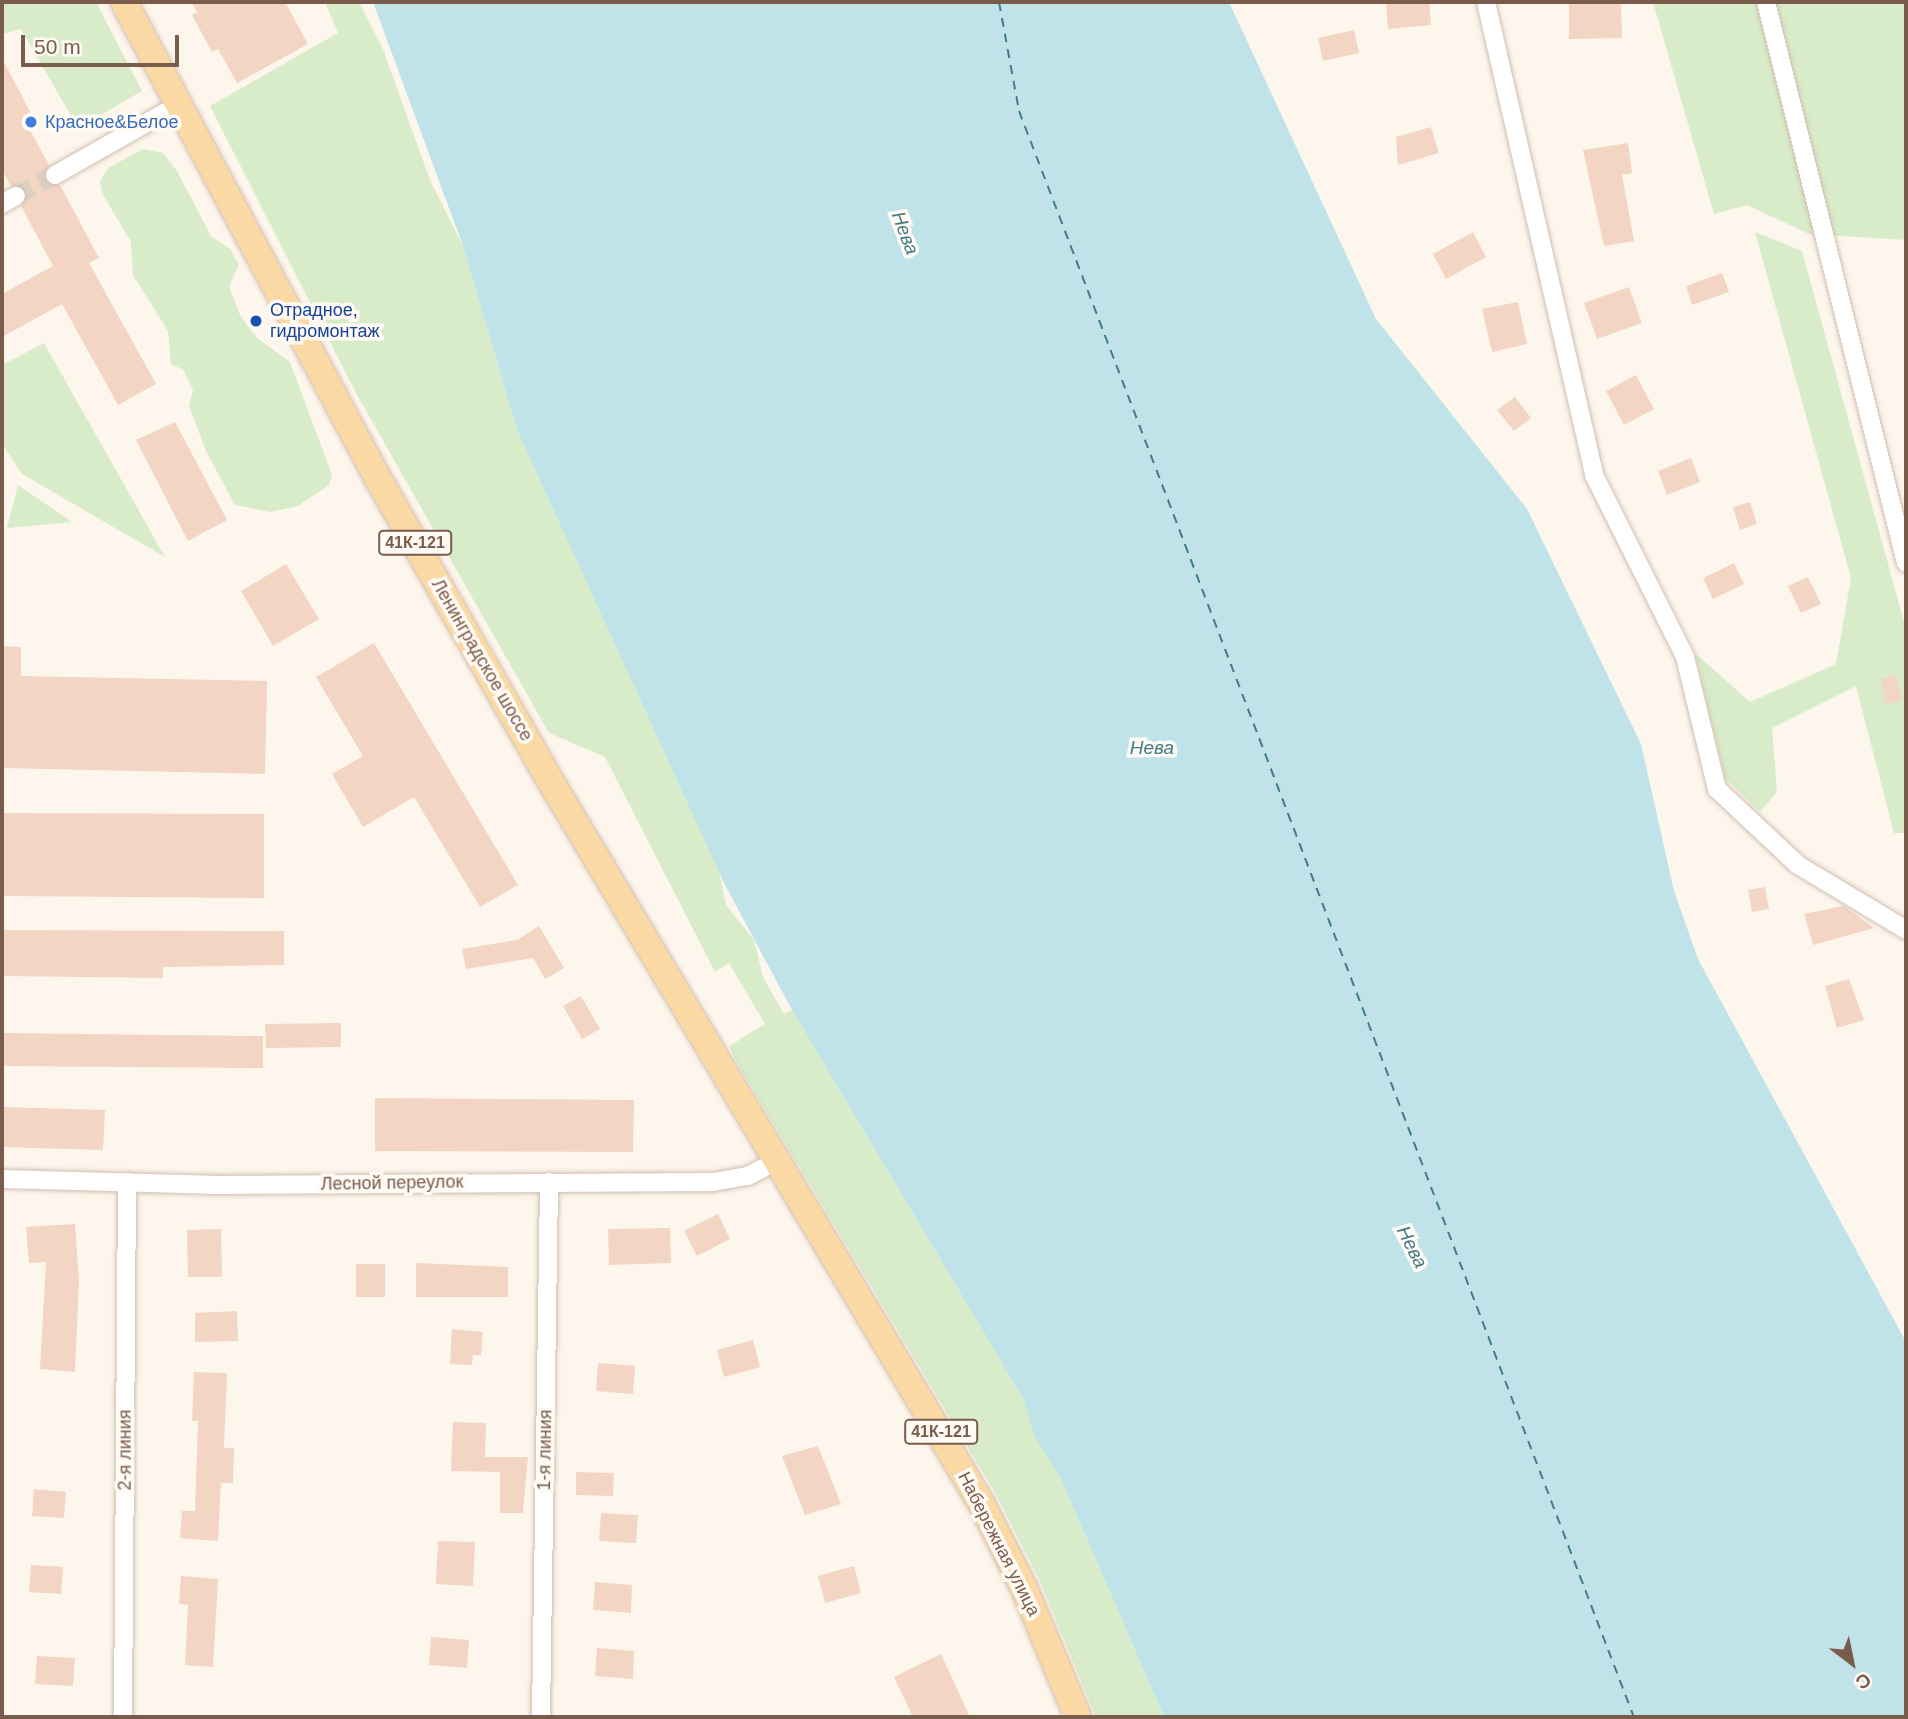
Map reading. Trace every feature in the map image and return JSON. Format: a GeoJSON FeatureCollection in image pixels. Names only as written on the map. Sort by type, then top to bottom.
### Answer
{"type":"FeatureCollection","features":[{"type":"Feature","properties":{"kind":"main road","name":"Ленинградское шоссе"},"geometry":{"type":"LineString","coordinates":[[124,2],[384,489],[548,777],[778,1160]]}},
{"type":"Feature","properties":{"kind":"main road","name":"Набережная улица"},"geometry":{"type":"LineString","coordinates":[[778,1160],[980,1501],[1024,1588],[1078,1717]]}},
{"type":"Feature","properties":{"kind":"street"},"geometry":{"type":"LineString","coordinates":[[1486,2],[1594,475],[1685,657],[1717,789],[1798,865],[1906,930]]}},
{"type":"Feature","properties":{"kind":"street"},"geometry":{"type":"LineString","coordinates":[[1766,2],[1906,563]]}},
{"type":"Feature","properties":{"kind":"street"},"geometry":{"type":"LineString","coordinates":[[55,175],[178,105]]}},
{"type":"Feature","properties":{"kind":"street","name":"Лесной переулок"},"geometry":{"type":"LineString","coordinates":[[2,1179],[127,1182],[713,1182],[748,1176],[778,1160]]}},
{"type":"Feature","properties":{"kind":"street","name":"2-я линия"},"geometry":{"type":"LineString","coordinates":[[123,1717],[127,1182]]}},
{"type":"Feature","properties":{"kind":"street","name":"1-я линия"},"geometry":{"type":"LineString","coordinates":[[541,1717],[549,1182]]}},
{"type":"Feature","properties":{"kind":"green space"},"geometry":{"type":"Polygon","coordinates":[[[2,2],[96,2],[142,91],[78,128],[21,29],[2,34],[2,2]]]}},
{"type":"Feature","properties":{"kind":"green space"},"geometry":{"type":"Polygon","coordinates":[[[325,2],[359,2],[383,49],[430,180],[463,246],[517,430],[719,871],[726,905],[754,940],[763,977],[784,1014],[792,1010],[1024,1400],[1036,1437],[1061,1479],[1164,1717],[1096,1717],[1040,1581],[996,1494],[737,1063],[729,1046],[765,1024],[729,963],[715,972],[605,757],[549,733],[356,393],[210,106],[338,33],[325,2]]]}},
{"type":"Feature","properties":{"kind":"green space"},"geometry":{"type":"Polygon","coordinates":[[[1653,2],[1906,2],[1906,240],[1809,234],[1747,205],[1714,214],[1653,2]]]}},
{"type":"Feature","properties":{"kind":"green space"},"geometry":{"type":"Polygon","coordinates":[[[143,149],[163,153],[177,171],[211,236],[230,249],[239,264],[229,287],[240,315],[257,338],[290,362],[332,475],[329,485],[298,506],[270,512],[235,505],[206,451],[189,406],[193,390],[183,369],[171,365],[168,331],[133,275],[131,242],[102,193],[100,181],[108,168],[143,149]]]}},
{"type":"Feature","properties":{"kind":"green space"},"geometry":{"type":"Polygon","coordinates":[[[1755,232],[1802,251],[1906,629],[1906,833],[1894,833],[1856,686],[1772,728],[1777,792],[1760,812],[1725,778],[1695,653],[1750,702],[1836,664],[1851,578],[1755,232]]]}},
{"type":"Feature","properties":{"kind":"green space"},"geometry":{"type":"Polygon","coordinates":[[[44,343],[165,557],[22,474],[2,444],[2,365],[44,343]]]}},
{"type":"Feature","properties":{"kind":"green space"},"geometry":{"type":"Polygon","coordinates":[[[18,485],[72,522],[7,528],[18,485]]]}},
{"type":"Feature","properties":{"kind":"water","name":"Нева"},"geometry":{"type":"Polygon","coordinates":[[[373,2],[1229,2],[1376,319],[1527,509],[1641,744],[1674,891],[1698,959],[1906,1342],[1906,1717],[1164,1717],[1061,1479],[1035,1437],[1024,1400],[792,1010],[724,883],[517,430],[463,246],[373,2]]]}},
{"type":"Feature","properties":{"kind":"building"},"geometry":{"type":"Polygon","coordinates":[[[191,2],[285,2],[308,44],[237,83],[218,49],[212,52],[192,15],[197,12],[191,2]]]}},
{"type":"Feature","properties":{"kind":"building"},"geometry":{"type":"Polygon","coordinates":[[[1429,2],[1431,25],[1388,29],[1386,4],[1429,2]]]}},
{"type":"Feature","properties":{"kind":"building"},"geometry":{"type":"Polygon","coordinates":[[[1621,2],[1622,38],[1569,39],[1569,3],[1621,2]]]}},
{"type":"Feature","properties":{"kind":"building"},"geometry":{"type":"Polygon","coordinates":[[[1354,30],[1359,53],[1323,61],[1318,38],[1354,30]]]}},
{"type":"Feature","properties":{"kind":"building"},"geometry":{"type":"Polygon","coordinates":[[[2,58],[35,121],[28,126],[49,165],[45,180],[60,185],[99,258],[89,263],[156,384],[118,405],[62,304],[2,337],[2,294],[53,266],[21,206],[26,191],[11,186],[2,170],[2,58]]]}},
{"type":"Feature","properties":{"kind":"building"},"geometry":{"type":"Polygon","coordinates":[[[1431,127],[1439,153],[1398,165],[1396,137],[1431,127]]]}},
{"type":"Feature","properties":{"kind":"building"},"geometry":{"type":"Polygon","coordinates":[[[1628,143],[1632,173],[1622,175],[1634,241],[1604,246],[1583,150],[1628,143]]]}},
{"type":"Feature","properties":{"kind":"building"},"geometry":{"type":"Polygon","coordinates":[[[1473,232],[1486,257],[1446,279],[1433,254],[1473,232]]]}},
{"type":"Feature","properties":{"kind":"building"},"geometry":{"type":"Polygon","coordinates":[[[1722,273],[1729,292],[1692,305],[1686,286],[1722,273]]]}},
{"type":"Feature","properties":{"kind":"building"},"geometry":{"type":"Polygon","coordinates":[[[1629,287],[1642,323],[1597,339],[1584,303],[1629,287]]]}},
{"type":"Feature","properties":{"kind":"building"},"geometry":{"type":"Polygon","coordinates":[[[1518,302],[1527,344],[1492,352],[1482,309],[1518,302]]]}},
{"type":"Feature","properties":{"kind":"building"},"geometry":{"type":"Polygon","coordinates":[[[1636,375],[1654,409],[1624,425],[1606,391],[1636,375]]]}},
{"type":"Feature","properties":{"kind":"building"},"geometry":{"type":"Polygon","coordinates":[[[1515,397],[1531,418],[1514,431],[1497,410],[1515,397]]]}},
{"type":"Feature","properties":{"kind":"building"},"geometry":{"type":"Polygon","coordinates":[[[175,422],[227,520],[188,541],[136,440],[175,422]]]}},
{"type":"Feature","properties":{"kind":"building"},"geometry":{"type":"Polygon","coordinates":[[[1691,458],[1700,482],[1667,495],[1658,471],[1691,458]]]}},
{"type":"Feature","properties":{"kind":"building"},"geometry":{"type":"Polygon","coordinates":[[[1750,502],[1757,524],[1740,530],[1733,507],[1750,502]]]}},
{"type":"Feature","properties":{"kind":"building"},"geometry":{"type":"Polygon","coordinates":[[[1734,563],[1744,584],[1713,599],[1703,578],[1734,563]]]}},
{"type":"Feature","properties":{"kind":"building"},"geometry":{"type":"Polygon","coordinates":[[[286,564],[319,619],[273,646],[241,591],[286,564]]]}},
{"type":"Feature","properties":{"kind":"building"},"geometry":{"type":"Polygon","coordinates":[[[1808,577],[1821,604],[1801,613],[1788,586],[1808,577]]]}},
{"type":"Feature","properties":{"kind":"building"},"geometry":{"type":"Polygon","coordinates":[[[374,643],[518,885],[480,907],[414,797],[363,827],[332,774],[363,756],[316,677],[374,643]]]}},
{"type":"Feature","properties":{"kind":"building"},"geometry":{"type":"Polygon","coordinates":[[[2,646],[21,647],[21,676],[267,681],[265,774],[2,768],[2,646]]]}},
{"type":"Feature","properties":{"kind":"building"},"geometry":{"type":"Polygon","coordinates":[[[1896,675],[1902,700],[1886,704],[1880,679],[1896,675]]]}},
{"type":"Feature","properties":{"kind":"building"},"geometry":{"type":"Polygon","coordinates":[[[2,813],[264,814],[264,898],[2,896],[2,813]]]}},
{"type":"Feature","properties":{"kind":"building"},"geometry":{"type":"Polygon","coordinates":[[[1765,887],[1769,909],[1752,912],[1748,890],[1765,887]]]}},
{"type":"Feature","properties":{"kind":"building"},"geometry":{"type":"Polygon","coordinates":[[[1844,906],[1874,928],[1813,945],[1804,914],[1844,906]]]}},
{"type":"Feature","properties":{"kind":"building"},"geometry":{"type":"Polygon","coordinates":[[[539,926],[564,968],[545,979],[533,958],[466,969],[462,949],[517,940],[539,926]]]}},
{"type":"Feature","properties":{"kind":"building"},"geometry":{"type":"Polygon","coordinates":[[[2,930],[284,931],[284,965],[163,967],[163,978],[2,976],[2,930]]]}},
{"type":"Feature","properties":{"kind":"building"},"geometry":{"type":"Polygon","coordinates":[[[1849,979],[1864,1020],[1837,1028],[1825,986],[1849,979]]]}},
{"type":"Feature","properties":{"kind":"building"},"geometry":{"type":"Polygon","coordinates":[[[581,996],[600,1029],[582,1039],[563,1006],[581,996]]]}},
{"type":"Feature","properties":{"kind":"building"},"geometry":{"type":"Polygon","coordinates":[[[341,1023],[341,1047],[266,1048],[265,1024],[341,1023]]]}},
{"type":"Feature","properties":{"kind":"building"},"geometry":{"type":"Polygon","coordinates":[[[2,1033],[263,1036],[263,1068],[2,1066],[2,1033]]]}},
{"type":"Feature","properties":{"kind":"building"},"geometry":{"type":"Polygon","coordinates":[[[375,1098],[634,1100],[633,1152],[375,1151],[375,1098]]]}},
{"type":"Feature","properties":{"kind":"building"},"geometry":{"type":"Polygon","coordinates":[[[2,1107],[105,1110],[103,1150],[2,1147],[2,1107]]]}},
{"type":"Feature","properties":{"kind":"building"},"geometry":{"type":"Polygon","coordinates":[[[718,1214],[730,1239],[697,1256],[684,1231],[718,1214]]]}},
{"type":"Feature","properties":{"kind":"building"},"geometry":{"type":"Polygon","coordinates":[[[75,1224],[79,1281],[75,1372],[40,1369],[46,1262],[29,1263],[26,1227],[75,1224]]]}},
{"type":"Feature","properties":{"kind":"building"},"geometry":{"type":"Polygon","coordinates":[[[670,1228],[671,1263],[609,1265],[608,1229],[670,1228]]]}},
{"type":"Feature","properties":{"kind":"building"},"geometry":{"type":"Polygon","coordinates":[[[221,1229],[222,1277],[188,1277],[187,1230],[221,1229]]]}},
{"type":"Feature","properties":{"kind":"building"},"geometry":{"type":"Polygon","coordinates":[[[416,1263],[508,1267],[508,1297],[416,1297],[416,1263]]]}},
{"type":"Feature","properties":{"kind":"building"},"geometry":{"type":"Polygon","coordinates":[[[356,1264],[385,1264],[385,1297],[356,1297],[356,1264]]]}},
{"type":"Feature","properties":{"kind":"building"},"geometry":{"type":"Polygon","coordinates":[[[237,1311],[238,1341],[195,1342],[195,1313],[237,1311]]]}},
{"type":"Feature","properties":{"kind":"building"},"geometry":{"type":"Polygon","coordinates":[[[452,1329],[483,1332],[481,1355],[473,1355],[472,1365],[450,1364],[452,1329]]]}},
{"type":"Feature","properties":{"kind":"building"},"geometry":{"type":"Polygon","coordinates":[[[753,1340],[760,1367],[724,1377],[717,1350],[753,1340]]]}},
{"type":"Feature","properties":{"kind":"building"},"geometry":{"type":"Polygon","coordinates":[[[598,1363],[635,1366],[633,1394],[596,1391],[598,1363]]]}},
{"type":"Feature","properties":{"kind":"building"},"geometry":{"type":"Polygon","coordinates":[[[194,1372],[227,1373],[224,1448],[234,1448],[233,1483],[221,1483],[218,1541],[180,1538],[182,1511],[195,1511],[198,1421],[192,1421],[194,1372]]]}},
{"type":"Feature","properties":{"kind":"building"},"geometry":{"type":"Polygon","coordinates":[[[453,1422],[486,1423],[485,1457],[528,1457],[523,1513],[500,1513],[500,1472],[451,1471],[453,1422]]]}},
{"type":"Feature","properties":{"kind":"building"},"geometry":{"type":"Polygon","coordinates":[[[818,1446],[841,1504],[805,1515],[782,1456],[818,1446]]]}},
{"type":"Feature","properties":{"kind":"building"},"geometry":{"type":"Polygon","coordinates":[[[576,1472],[614,1473],[613,1496],[576,1495],[576,1472]]]}},
{"type":"Feature","properties":{"kind":"building"},"geometry":{"type":"Polygon","coordinates":[[[34,1489],[66,1492],[64,1518],[32,1516],[34,1489]]]}},
{"type":"Feature","properties":{"kind":"building"},"geometry":{"type":"Polygon","coordinates":[[[601,1513],[638,1515],[636,1543],[599,1541],[601,1513]]]}},
{"type":"Feature","properties":{"kind":"building"},"geometry":{"type":"Polygon","coordinates":[[[438,1541],[475,1542],[473,1586],[436,1584],[438,1541]]]}},
{"type":"Feature","properties":{"kind":"building"},"geometry":{"type":"Polygon","coordinates":[[[31,1565],[63,1567],[61,1594],[29,1592],[31,1565]]]}},
{"type":"Feature","properties":{"kind":"building"},"geometry":{"type":"Polygon","coordinates":[[[854,1566],[861,1593],[825,1603],[818,1576],[854,1566]]]}},
{"type":"Feature","properties":{"kind":"building"},"geometry":{"type":"Polygon","coordinates":[[[181,1576],[218,1579],[213,1667],[185,1665],[188,1605],[179,1604],[181,1576]]]}},
{"type":"Feature","properties":{"kind":"building"},"geometry":{"type":"Polygon","coordinates":[[[595,1582],[632,1585],[631,1613],[593,1610],[595,1582]]]}},
{"type":"Feature","properties":{"kind":"building"},"geometry":{"type":"Polygon","coordinates":[[[431,1637],[469,1640],[467,1668],[429,1665],[431,1637]]]}},
{"type":"Feature","properties":{"kind":"building"},"geometry":{"type":"Polygon","coordinates":[[[597,1648],[634,1651],[633,1679],[595,1676],[597,1648]]]}},
{"type":"Feature","properties":{"kind":"building"},"geometry":{"type":"Polygon","coordinates":[[[941,1654],[970,1717],[913,1717],[894,1677],[941,1654]]]}},
{"type":"Feature","properties":{"kind":"building"},"geometry":{"type":"Polygon","coordinates":[[[37,1656],[75,1658],[73,1686],[35,1684],[37,1656]]]}},
{"type":"Feature","properties":{"kind":"ferry route"},"geometry":{"type":"LineString","coordinates":[[999,2],[1019,111],[1634,1717]]}},
{"type":"Feature","properties":{"kind":"tunnel"},"geometry":{"type":"LineString","coordinates":[[16,196],[55,175]]}},
{"type":"Feature","properties":{"kind":"place","name":"Красное&Белое"},"geometry":{"type":"Point","coordinates":[31,122]}},
{"type":"Feature","properties":{"kind":"place","name":"Отрадное, гидромонтаж"},"geometry":{"type":"Point","coordinates":[256,321]}}]}
